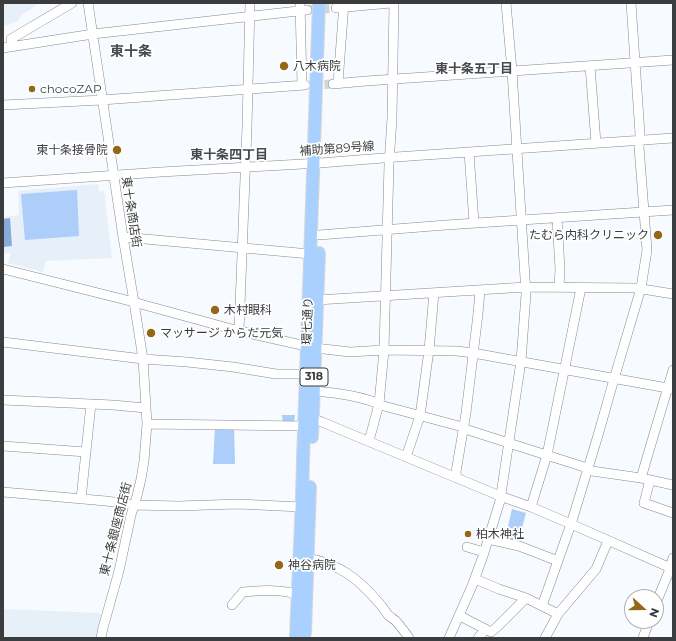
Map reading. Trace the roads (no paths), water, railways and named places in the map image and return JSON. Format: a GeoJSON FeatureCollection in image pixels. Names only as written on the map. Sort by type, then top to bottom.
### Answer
{"type":"FeatureCollection","features":[{"type":"Feature","properties":{"kind":"main road","name":"環七通り"},"geometry":{"type":"LineString","coordinates":[[304,638],[299,589],[307,558],[309,422],[306,374],[317,300],[319,235],[317,163],[319,3]]}},
{"type":"Feature","properties":{"kind":"main road","name":"環七通り"},"geometry":{"type":"LineString","coordinates":[[296,638],[301,507],[309,422],[314,391],[311,347],[310,254],[317,163],[337,5]]}},
{"type":"Feature","properties":{"kind":"main road","name":"318"},"geometry":{"type":"LineString","coordinates":[[290,638],[299,589]]}},
{"type":"Feature","properties":{"kind":"main road","name":"318"},"geometry":{"type":"LineString","coordinates":[[299,589],[312,615],[311,638]]}},
{"type":"Feature","properties":{"kind":"street"},"geometry":{"type":"LineString","coordinates":[[7,48],[11,39],[72,3]]}},
{"type":"Feature","properties":{"kind":"street","name":"東十条商店街"},"geometry":{"type":"LineString","coordinates":[[88,3],[143,359],[147,424]]}},
{"type":"Feature","properties":{"kind":"street"},"geometry":{"type":"LineString","coordinates":[[239,330],[246,166],[250,3]]}},
{"type":"Feature","properties":{"kind":"street"},"geometry":{"type":"LineString","coordinates":[[391,3],[337,5],[336,83],[673,60]]}},
{"type":"Feature","properties":{"kind":"street"},"geometry":{"type":"LineString","coordinates":[[369,441],[379,404],[384,350],[394,3]]}},
{"type":"Feature","properties":{"kind":"street"},"geometry":{"type":"LineString","coordinates":[[449,638],[460,616],[484,552],[500,496],[521,362],[526,287],[512,71],[506,3]]}},
{"type":"Feature","properties":{"kind":"street"},"geometry":{"type":"LineString","coordinates":[[542,606],[571,524],[599,432],[641,288],[647,250],[631,3]]}},
{"type":"Feature","properties":{"kind":"street"},"geometry":{"type":"LineString","coordinates":[[3,105],[102,100],[304,85],[303,8],[250,17],[93,34],[7,48]]}},
{"type":"Feature","properties":{"kind":"street"},"geometry":{"type":"LineString","coordinates":[[590,66],[596,143]]}},
{"type":"Feature","properties":{"kind":"street","name":"補助第89号線"},"geometry":{"type":"LineString","coordinates":[[3,183],[673,138]]}},
{"type":"Feature","properties":{"kind":"street"},"geometry":{"type":"LineString","coordinates":[[469,152],[474,224]]}},
{"type":"Feature","properties":{"kind":"street"},"geometry":{"type":"LineString","coordinates":[[319,235],[673,210]]}},
{"type":"Feature","properties":{"kind":"street"},"geometry":{"type":"LineString","coordinates":[[558,218],[560,269],[559,287]]}},
{"type":"Feature","properties":{"kind":"street"},"geometry":{"type":"LineString","coordinates":[[123,237],[310,254]]}},
{"type":"Feature","properties":{"kind":"street"},"geometry":{"type":"LineString","coordinates":[[3,268],[239,330],[311,347],[350,352],[384,350],[457,351],[670,388]]}},
{"type":"Feature","properties":{"kind":"street"},"geometry":{"type":"LineString","coordinates":[[317,300],[526,287],[641,288],[673,294]]}},
{"type":"Feature","properties":{"kind":"street"},"geometry":{"type":"LineString","coordinates":[[531,508],[547,455],[581,288]]}},
{"type":"Feature","properties":{"kind":"street"},"geometry":{"type":"LineString","coordinates":[[457,478],[456,472],[464,428],[480,290]]}},
{"type":"Feature","properties":{"kind":"street"},"geometry":{"type":"LineString","coordinates":[[406,457],[420,416],[429,350],[434,293]]}},
{"type":"Feature","properties":{"kind":"street"},"geometry":{"type":"LineString","coordinates":[[3,342],[143,359],[195,363],[276,374],[306,374]]}},
{"type":"Feature","properties":{"kind":"street"},"geometry":{"type":"LineString","coordinates":[[673,370],[670,388],[645,479],[644,503],[673,513]]}},
{"type":"Feature","properties":{"kind":"street"},"geometry":{"type":"LineString","coordinates":[[314,391],[343,394],[464,428],[592,470],[673,485]]}},
{"type":"Feature","properties":{"kind":"street"},"geometry":{"type":"LineString","coordinates":[[3,400],[146,408]]}},
{"type":"Feature","properties":{"kind":"street"},"geometry":{"type":"LineString","coordinates":[[81,499],[90,404]]}},
{"type":"Feature","properties":{"kind":"street"},"geometry":{"type":"LineString","coordinates":[[147,424],[246,426],[309,422],[369,441],[571,524],[652,559],[671,569]]}},
{"type":"Feature","properties":{"kind":"street","name":"東十条銀座商店街"},"geometry":{"type":"LineString","coordinates":[[101,638],[122,561],[131,515],[137,496],[144,461],[147,424]]}},
{"type":"Feature","properties":{"kind":"street"},"geometry":{"type":"LineString","coordinates":[[3,446],[86,452]]}},
{"type":"Feature","properties":{"kind":"street"},"geometry":{"type":"LineString","coordinates":[[3,492],[106,501],[134,505],[179,506],[238,504],[301,507]]}},
{"type":"Feature","properties":{"kind":"street"},"geometry":{"type":"LineString","coordinates":[[488,539],[519,546],[558,561]]}},
{"type":"Feature","properties":{"kind":"street"},"geometry":{"type":"LineString","coordinates":[[545,638],[558,614],[596,569],[608,541]]}},
{"type":"Feature","properties":{"kind":"street"},"geometry":{"type":"LineString","coordinates":[[467,547],[484,552]]}},
{"type":"Feature","properties":{"kind":"street"},"geometry":{"type":"LineString","coordinates":[[307,558],[331,564],[358,580],[389,616],[395,620],[409,638]]}},
{"type":"Feature","properties":{"kind":"street"},"geometry":{"type":"LineString","coordinates":[[662,589],[671,569],[673,558]]}},
{"type":"Feature","properties":{"kind":"street"},"geometry":{"type":"LineString","coordinates":[[474,579],[499,590],[526,598],[558,614]]}},
{"type":"Feature","properties":{"kind":"street"},"geometry":{"type":"LineString","coordinates":[[232,605],[243,592],[299,589]]}},
{"type":"Feature","properties":{"kind":"street"},"geometry":{"type":"LineString","coordinates":[[460,616],[490,632],[526,598]]}},
{"type":"Feature","properties":{"kind":"street"},"geometry":{"type":"LineString","coordinates":[[478,638],[485,630]]}},
{"type":"Feature","properties":{"kind":"tunnel"},"geometry":{"type":"LineString","coordinates":[[307,10],[336,8]]}},
{"type":"Feature","properties":{"kind":"tunnel"},"geometry":{"type":"LineString","coordinates":[[311,85],[333,84]]}},
{"type":"Feature","properties":{"kind":"place","name":"八木病院"},"geometry":{"type":"Point","coordinates":[284,66]}},
{"type":"Feature","properties":{"kind":"place","name":"chocoZAP"},"geometry":{"type":"Point","coordinates":[32,89]}},
{"type":"Feature","properties":{"kind":"place","name":"東十条接骨院"},"geometry":{"type":"Point","coordinates":[117,150]}},
{"type":"Feature","properties":{"kind":"place","name":"たむら内科クリニック"},"geometry":{"type":"Point","coordinates":[658,235]}},
{"type":"Feature","properties":{"kind":"place","name":"木村眼科"},"geometry":{"type":"Point","coordinates":[215,310]}},
{"type":"Feature","properties":{"kind":"place","name":"マッサージ からだ元気"},"geometry":{"type":"Point","coordinates":[151,333]}},
{"type":"Feature","properties":{"kind":"place","name":"柏木神社"},"geometry":{"type":"Point","coordinates":[468,534]}},
{"type":"Feature","properties":{"kind":"place","name":"神谷病院"},"geometry":{"type":"Point","coordinates":[279,565]}},
{"type":"Feature","properties":{"kind":"district","name":"東十条"},"geometry":{"type":"Point","coordinates":[131,52]}},
{"type":"Feature","properties":{"kind":"district","name":"東十条五丁目"},"geometry":{"type":"Point","coordinates":[474,69]}},
{"type":"Feature","properties":{"kind":"district","name":"東十条四丁目"},"geometry":{"type":"Point","coordinates":[229,155]}}]}
